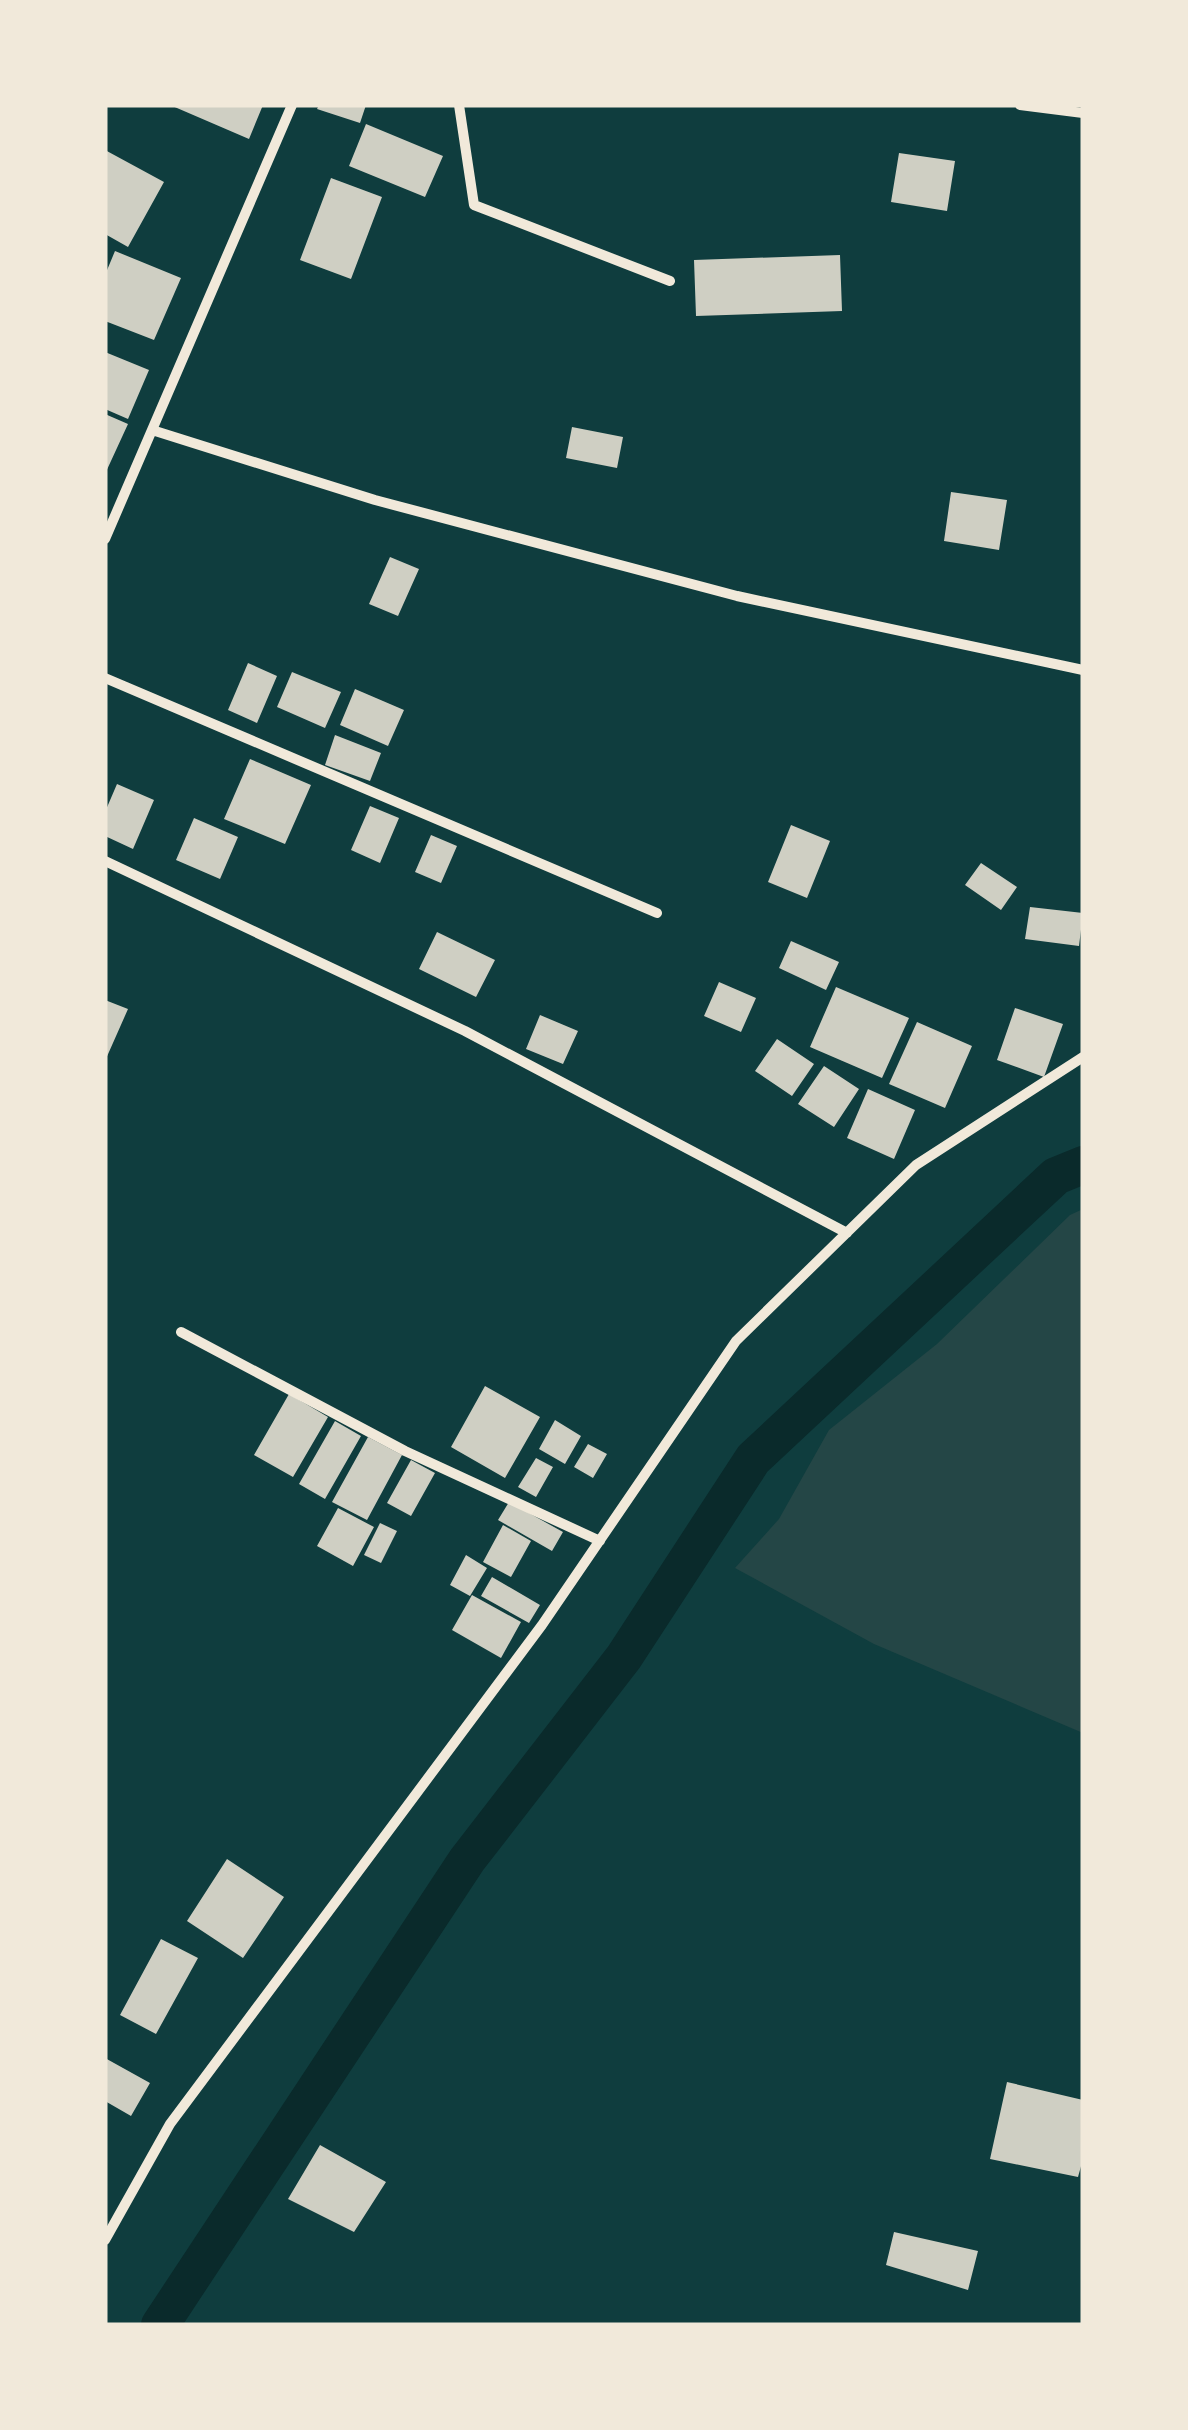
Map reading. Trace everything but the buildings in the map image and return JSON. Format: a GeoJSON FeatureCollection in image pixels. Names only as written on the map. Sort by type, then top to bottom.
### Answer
{"type":"FeatureCollection","features":[{"type":"Feature","properties":{"kind":"street"},"geometry":{"type":"LineString","coordinates":[[105,538],[292,105]]}},
{"type":"Feature","properties":{"kind":"street"},"geometry":{"type":"LineString","coordinates":[[459,105],[474,205],[670,280]]}},
{"type":"Feature","properties":{"kind":"street"},"geometry":{"type":"LineString","coordinates":[[1020,105],[1083,113]]}},
{"type":"Feature","properties":{"kind":"street"},"geometry":{"type":"LineString","coordinates":[[152,430],[375,500],[737,596],[1083,670]]}},
{"type":"Feature","properties":{"kind":"street"},"geometry":{"type":"LineString","coordinates":[[105,678],[657,914]]}},
{"type":"Feature","properties":{"kind":"street"},"geometry":{"type":"LineString","coordinates":[[105,861],[465,1032],[846,1232]]}},
{"type":"Feature","properties":{"kind":"street"},"geometry":{"type":"LineString","coordinates":[[105,2240],[170,2124],[542,1625],[736,1342],[916,1165],[1083,1058]]}},
{"type":"Feature","properties":{"kind":"street"},"geometry":{"type":"LineString","coordinates":[[181,1332],[405,1452],[600,1541]]}},
{"type":"Feature","properties":{"kind":"shaded area"},"geometry":{"type":"Polygon","coordinates":[[[1083,1209],[1083,1733],[874,1644],[735,1568],[779,1519],[829,1430],[937,1344],[1070,1215],[1083,1209]]]}},
{"type":"Feature","properties":{"kind":"waterway"},"geometry":{"type":"LineString","coordinates":[[160,2325],[467,1860],[624,1657],[753,1459],[1056,1176],[1083,1165]]}}]}
